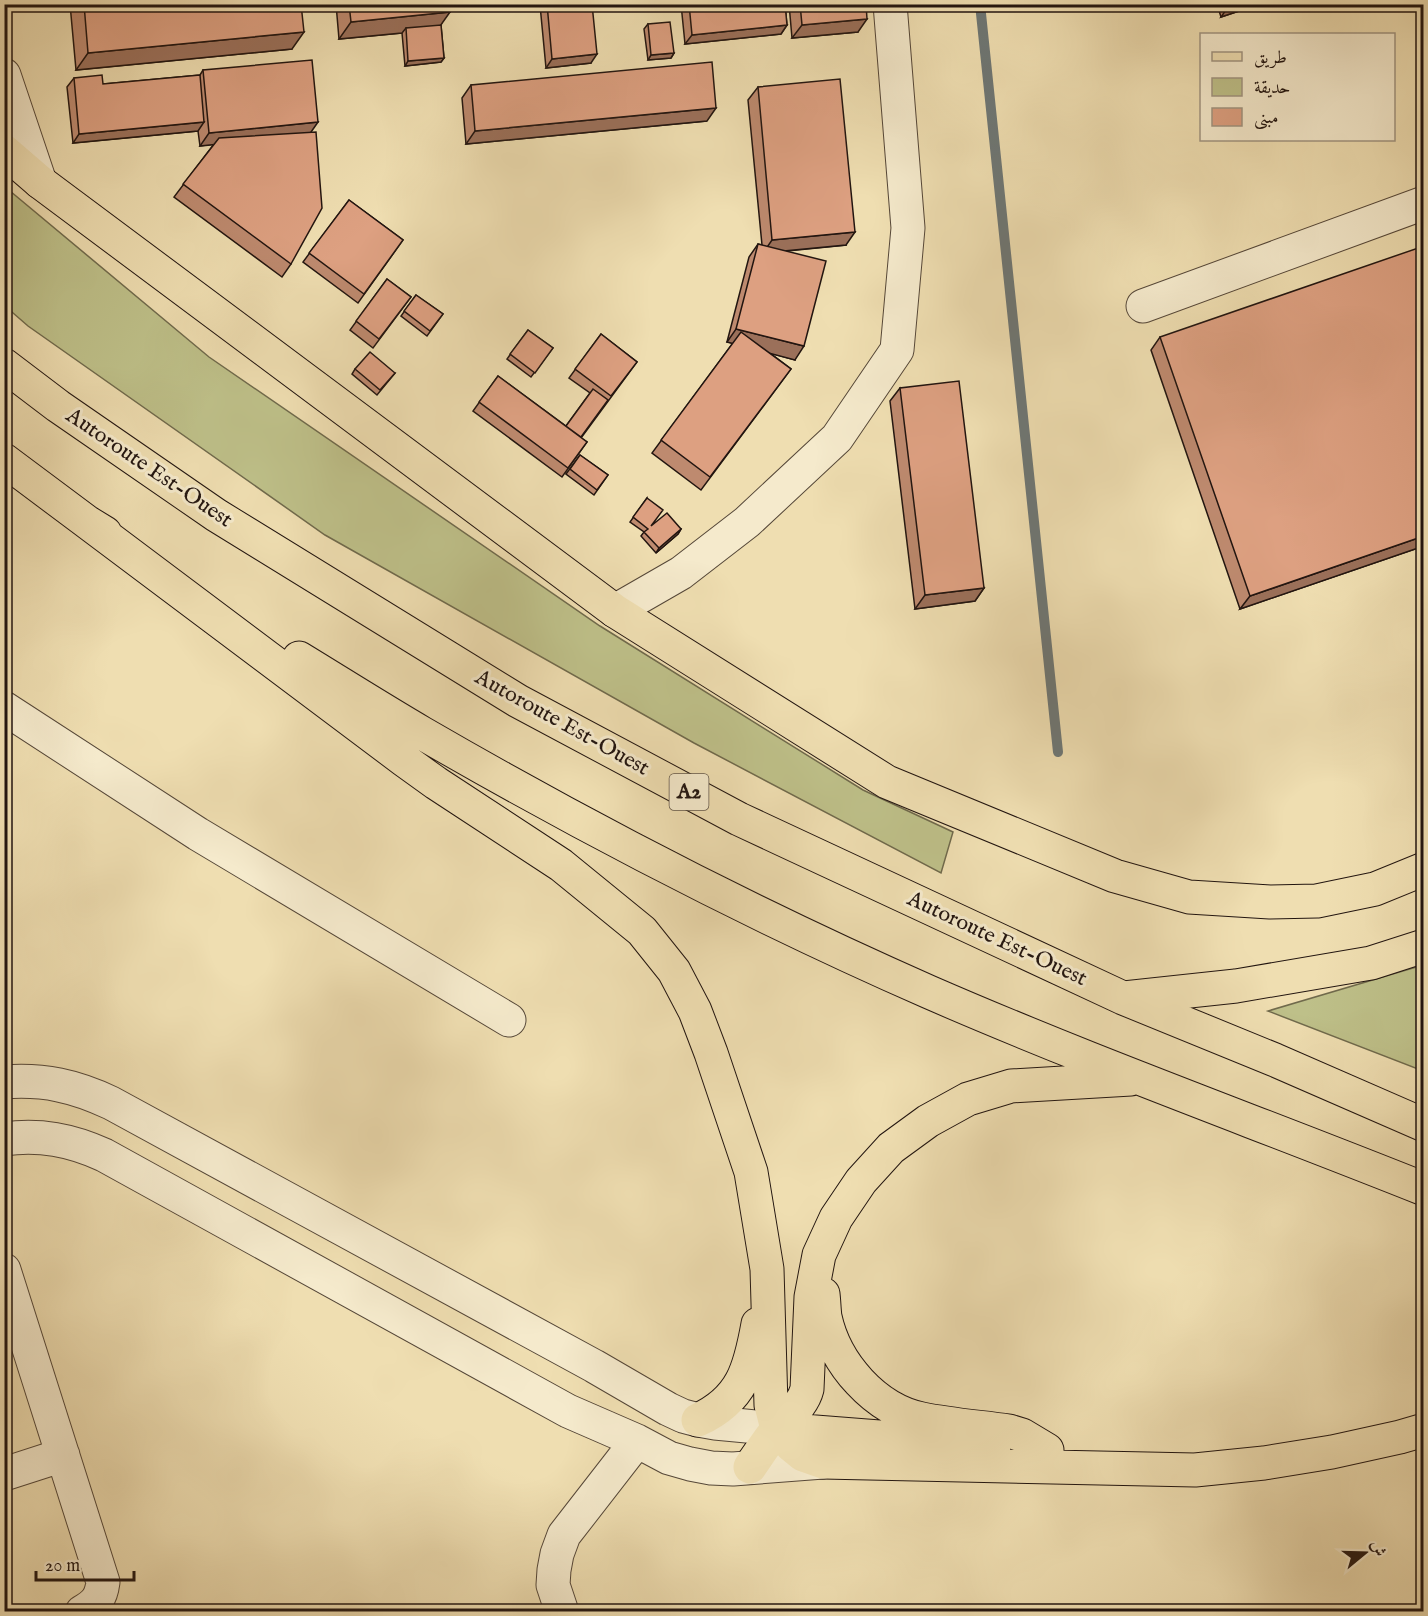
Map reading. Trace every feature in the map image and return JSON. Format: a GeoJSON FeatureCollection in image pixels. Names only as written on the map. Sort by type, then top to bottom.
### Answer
{"type":"FeatureCollection","features":[{"type":"Feature","properties":{"kind":"main road"},"geometry":{"type":"LineString","coordinates":[[4,151],[40,182],[615,611],[887,782],[1115,876],[1189,897],[1270,902],[1317,901],[1375,889],[1424,869]]}},
{"type":"Feature","properties":{"kind":"main road","name":"Autoroute Est-Ouest"},"geometry":{"type":"LineString","coordinates":[[4,365],[58,406],[216,515],[518,701],[739,819],[1123,998],[1275,1060],[1424,1125]]}},
{"type":"Feature","properties":{"kind":"main road"},"geometry":{"type":"LineString","coordinates":[[4,460],[436,783],[561,865],[642,931],[674,971],[696,1011],[751,1173],[767,1269],[771,1405],[777,1429],[803,1455],[823,1462],[1195,1470],[1264,1463],[1332,1452],[1424,1430]]}},
{"type":"Feature","properties":{"kind":"main road"},"geometry":{"type":"LineString","coordinates":[[87,522],[275,644],[422,733],[592,828],[775,921],[929,992],[1139,1079],[1424,1189]]}},
{"type":"Feature","properties":{"kind":"main road"},"geometry":{"type":"LineString","coordinates":[[1123,998],[1236,986],[1371,963],[1424,946]]}},
{"type":"Feature","properties":{"kind":"main road"},"geometry":{"type":"LineString","coordinates":[[750,1467],[777,1429],[803,1400],[807,1389],[811,1297],[819,1255],[836,1218],[861,1181],[891,1148],[928,1121],[968,1099],[1011,1086],[1139,1079]]}},
{"type":"Feature","properties":{"kind":"main road"},"geometry":{"type":"LineString","coordinates":[[836,1218],[822,1288],[825,1317],[835,1345],[850,1370],[870,1392],[894,1408],[921,1419],[1010,1431],[1022,1435],[1047,1450]]}},
{"type":"Feature","properties":{"kind":"main road"},"geometry":{"type":"LineString","coordinates":[[698,1420],[714,1413],[728,1402],[739,1388],[755,1343],[767,1269]]}},
{"type":"Feature","properties":{"kind":"main road"},"geometry":{"type":"LineString","coordinates":[[777,1429],[1047,1450],[1203,1452],[1258,1447],[1313,1438],[1424,1411]]}},
{"type":"Feature","properties":{"kind":"lane"},"geometry":{"type":"LineString","coordinates":[[615,611],[681,573],[747,522],[837,438],[897,350],[908,228],[890,4]]}},
{"type":"Feature","properties":{"kind":"lane"},"geometry":{"type":"LineString","coordinates":[[4,75],[40,182]]}},
{"type":"Feature","properties":{"kind":"lane"},"geometry":{"type":"LineString","coordinates":[[1143,306],[1424,203]]}},
{"type":"Feature","properties":{"kind":"lane"},"geometry":{"type":"LineString","coordinates":[[4,708],[198,834],[509,1020]]}},
{"type":"Feature","properties":{"kind":"lane"},"geometry":{"type":"LineString","coordinates":[[4,1082],[44,1082],[67,1086],[111,1103],[594,1366],[668,1409],[698,1420],[777,1429]]}},
{"type":"Feature","properties":{"kind":"lane"},"geometry":{"type":"LineString","coordinates":[[4,1139],[26,1136],[56,1139],[85,1146],[104,1155],[568,1411],[637,1441],[669,1458],[711,1468],[733,1469],[823,1462]]}},
{"type":"Feature","properties":{"kind":"lane"},"geometry":{"type":"LineString","coordinates":[[4,1270],[103,1582],[102,1592],[97,1602],[82,1611]]}},
{"type":"Feature","properties":{"kind":"lane"},"geometry":{"type":"LineString","coordinates":[[562,1611],[553,1585],[556,1554],[564,1535],[637,1441]]}},
{"type":"Feature","properties":{"kind":"lane"},"geometry":{"type":"LineString","coordinates":[[4,1474],[63,1455]]}},
{"type":"Feature","properties":{"kind":"green space"},"geometry":{"type":"Polygon","coordinates":[[[4,186],[209,357],[600,626],[863,790],[953,832],[941,873],[694,743],[325,535],[28,326],[5,306],[4,186]]]}},
{"type":"Feature","properties":{"kind":"green space"},"geometry":{"type":"Polygon","coordinates":[[[1423,965],[1423,1071],[1268,1011],[1423,965]]]}},
{"type":"Feature","properties":{"kind":"building"},"geometry":{"type":"Polygon","coordinates":[[[84,4],[301,4],[304,32],[88,53],[84,4]]]}},
{"type":"Feature","properties":{"kind":"building"},"geometry":{"type":"Polygon","coordinates":[[[349,4],[449,4],[450,12],[351,22],[349,4]]]}},
{"type":"Feature","properties":{"kind":"building"},"geometry":{"type":"Polygon","coordinates":[[[547,4],[592,4],[597,54],[552,59],[547,4]]]}},
{"type":"Feature","properties":{"kind":"building"},"geometry":{"type":"Polygon","coordinates":[[[689,4],[785,4],[787,25],[692,35],[689,4]]]}},
{"type":"Feature","properties":{"kind":"building"},"geometry":{"type":"Polygon","coordinates":[[[800,4],[866,4],[867,19],[802,25],[800,4]]]}},
{"type":"Feature","properties":{"kind":"building"},"geometry":{"type":"Polygon","coordinates":[[[670,22],[674,53],[651,55],[648,24],[670,22]]]}},
{"type":"Feature","properties":{"kind":"building"},"geometry":{"type":"Polygon","coordinates":[[[441,25],[444,58],[408,61],[406,28],[441,25]]]}},
{"type":"Feature","properties":{"kind":"building"},"geometry":{"type":"Polygon","coordinates":[[[312,60],[318,122],[209,133],[203,70],[312,60]]]}},
{"type":"Feature","properties":{"kind":"building"},"geometry":{"type":"Polygon","coordinates":[[[712,62],[716,108],[475,131],[471,85],[712,62]]]}},
{"type":"Feature","properties":{"kind":"building"},"geometry":{"type":"Polygon","coordinates":[[[102,75],[103,84],[200,75],[204,122],[79,134],[74,78],[102,75]]]}},
{"type":"Feature","properties":{"kind":"building"},"geometry":{"type":"Polygon","coordinates":[[[840,79],[855,232],[772,240],[758,87],[840,79]]]}},
{"type":"Feature","properties":{"kind":"building"},"geometry":{"type":"Polygon","coordinates":[[[316,132],[322,208],[291,264],[183,184],[219,138],[316,132]]]}},
{"type":"Feature","properties":{"kind":"building"},"geometry":{"type":"Polygon","coordinates":[[[349,200],[403,240],[364,294],[309,253],[349,200]]]}},
{"type":"Feature","properties":{"kind":"building"},"geometry":{"type":"Polygon","coordinates":[[[758,244],[826,261],[804,346],[736,329],[758,244]]]}},
{"type":"Feature","properties":{"kind":"building"},"geometry":{"type":"Polygon","coordinates":[[[1424,246],[1424,536],[1250,596],[1160,337],[1424,246]]]}},
{"type":"Feature","properties":{"kind":"building"},"geometry":{"type":"Polygon","coordinates":[[[387,279],[411,297],[379,339],[356,321],[387,279]]]}},
{"type":"Feature","properties":{"kind":"building"},"geometry":{"type":"Polygon","coordinates":[[[416,295],[443,314],[430,331],[404,311],[416,295]]]}},
{"type":"Feature","properties":{"kind":"building"},"geometry":{"type":"Polygon","coordinates":[[[528,330],[553,348],[535,373],[510,354],[528,330]]]}},
{"type":"Feature","properties":{"kind":"building"},"geometry":{"type":"Polygon","coordinates":[[[741,332],[791,369],[710,477],[661,440],[741,332]]]}},
{"type":"Feature","properties":{"kind":"building"},"geometry":{"type":"Polygon","coordinates":[[[601,334],[637,362],[611,396],[575,369],[601,334]]]}},
{"type":"Feature","properties":{"kind":"building"},"geometry":{"type":"Polygon","coordinates":[[[370,352],[395,373],[380,390],[355,369],[370,352]]]}},
{"type":"Feature","properties":{"kind":"building"},"geometry":{"type":"Polygon","coordinates":[[[498,376],[587,442],[568,468],[479,402],[498,376]]]}},
{"type":"Feature","properties":{"kind":"building"},"geometry":{"type":"Polygon","coordinates":[[[959,381],[984,588],[925,595],[900,388],[959,381]]]}},
{"type":"Feature","properties":{"kind":"building"},"geometry":{"type":"Polygon","coordinates":[[[593,389],[608,400],[581,437],[566,426],[593,389]]]}},
{"type":"Feature","properties":{"kind":"building"},"geometry":{"type":"Polygon","coordinates":[[[580,455],[608,475],[597,490],[570,469],[580,455]]]}},
{"type":"Feature","properties":{"kind":"building"},"geometry":{"type":"Polygon","coordinates":[[[647,498],[663,510],[651,526],[667,513],[681,529],[659,548],[644,532],[648,529],[633,517],[647,498]]]}},
{"type":"Feature","properties":{"kind":"waterway"},"geometry":{"type":"LineString","coordinates":[[980,4],[1058,752]]}}]}
